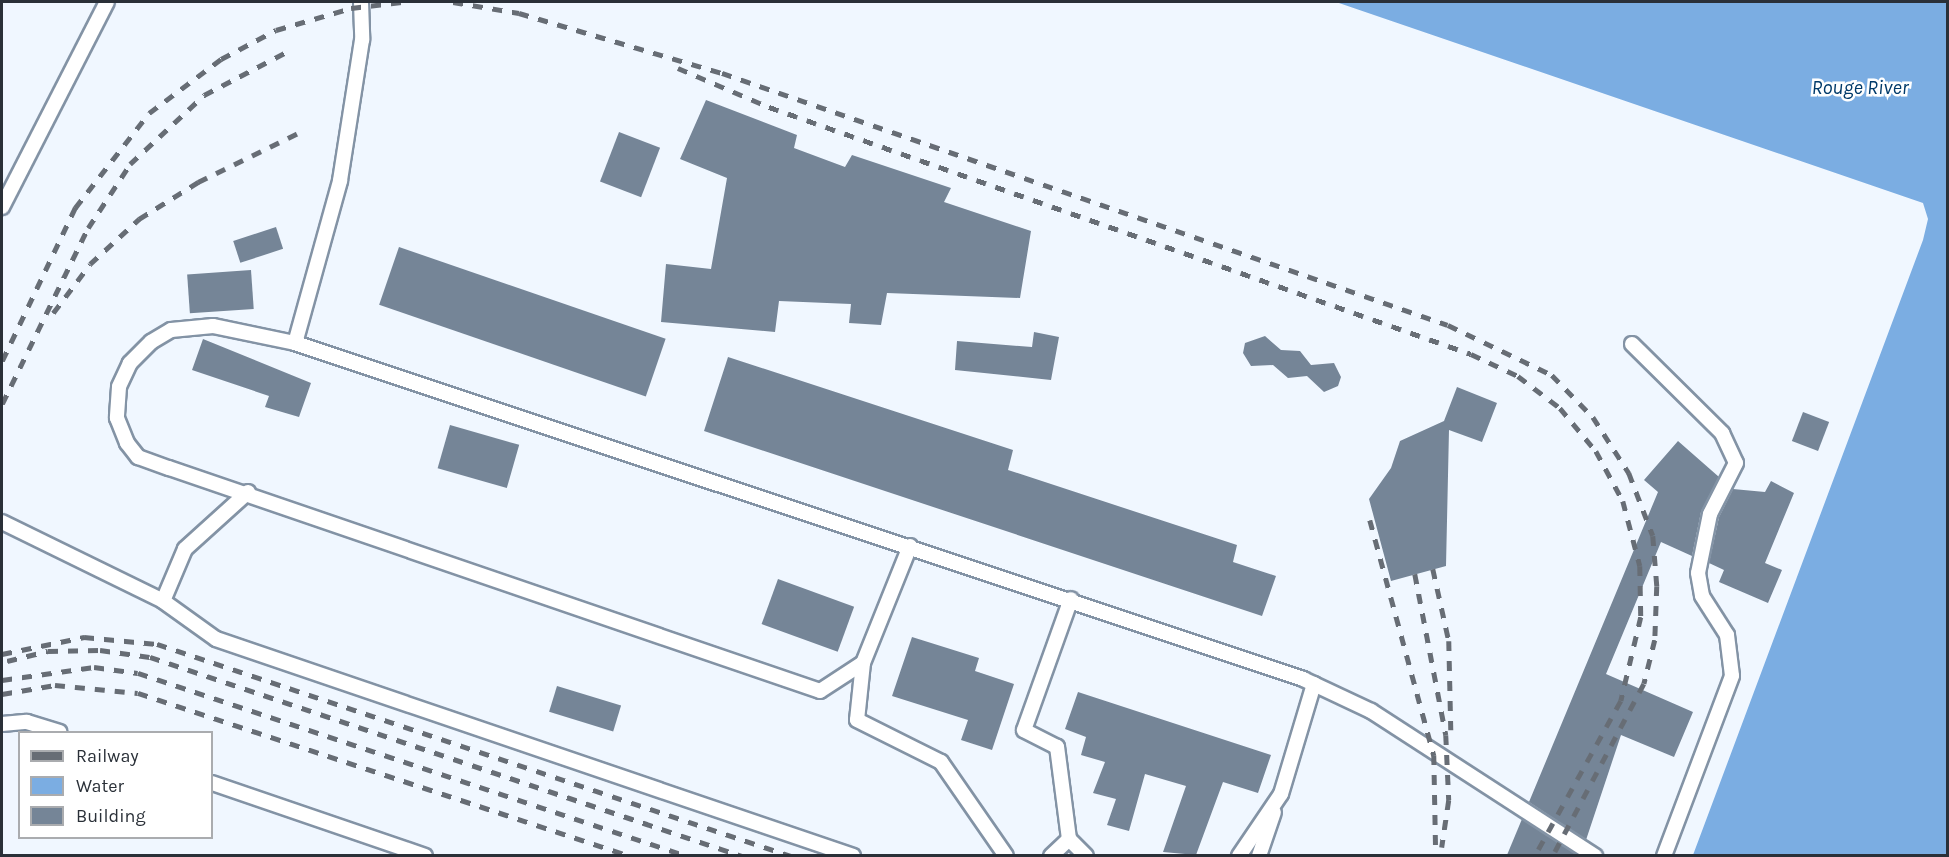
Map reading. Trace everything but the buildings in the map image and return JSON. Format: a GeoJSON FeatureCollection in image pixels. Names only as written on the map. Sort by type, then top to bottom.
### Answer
{"type":"FeatureCollection","features":[{"type":"Feature","properties":{"kind":"lane"},"geometry":{"type":"LineString","coordinates":[[2,207],[107,2]]}},
{"type":"Feature","properties":{"kind":"lane"},"geometry":{"type":"LineString","coordinates":[[295,343],[340,181],[362,40],[361,2]]}},
{"type":"Feature","properties":{"kind":"lane"},"geometry":{"type":"LineString","coordinates":[[863,663],[820,691],[248,492],[138,457],[117,418],[119,387],[130,363],[171,330],[236,327],[295,343],[1071,599],[1314,684],[1371,711],[1595,855]]}},
{"type":"Feature","properties":{"kind":"lane"},"geometry":{"type":"LineString","coordinates":[[1632,344],[1722,433],[1736,463],[1710,514],[1698,573],[1702,596],[1728,635],[1732,676],[1664,855]]}},
{"type":"Feature","properties":{"kind":"lane"},"geometry":{"type":"LineString","coordinates":[[163,601],[185,549],[248,492]]}},
{"type":"Feature","properties":{"kind":"lane"},"geometry":{"type":"LineString","coordinates":[[2,522],[163,601],[216,639],[853,855]]}},
{"type":"Feature","properties":{"kind":"lane"},"geometry":{"type":"LineString","coordinates":[[910,546],[863,663],[857,720],[940,762],[1006,855]]}},
{"type":"Feature","properties":{"kind":"lane"},"geometry":{"type":"LineString","coordinates":[[1071,599],[1024,730],[1057,747],[1069,839],[1086,855]]}},
{"type":"Feature","properties":{"kind":"lane"},"geometry":{"type":"LineString","coordinates":[[1259,855],[1281,794],[1314,684]]}},
{"type":"Feature","properties":{"kind":"lane"},"geometry":{"type":"LineString","coordinates":[[2,724],[27,722],[57,731]]}},
{"type":"Feature","properties":{"kind":"lane"},"geometry":{"type":"LineString","coordinates":[[213,783],[425,855]]}},
{"type":"Feature","properties":{"kind":"lane"},"geometry":{"type":"LineString","coordinates":[[1239,855],[1281,794]]}},
{"type":"Feature","properties":{"kind":"lane"},"geometry":{"type":"LineString","coordinates":[[1051,855],[1069,839]]}},
{"type":"Feature","properties":{"kind":"water","name":"Rouge River"},"geometry":{"type":"Polygon","coordinates":[[[1336,2],[1947,2],[1947,855],[1693,855],[1923,240],[1928,219],[1923,203],[1336,2]]]}},
{"type":"Feature","properties":{"kind":"railway"},"geometry":{"type":"LineString","coordinates":[[2,361],[75,208],[149,113],[221,59],[276,30],[351,8],[402,2]]}},
{"type":"Feature","properties":{"kind":"railway"},"geometry":{"type":"LineString","coordinates":[[453,2],[519,13],[722,73],[1448,325],[1552,375],[1593,417],[1629,473],[1653,536],[1657,586],[1655,640],[1644,684],[1553,856]]}},
{"type":"Feature","properties":{"kind":"railway"},"geometry":{"type":"LineString","coordinates":[[2,404],[88,228],[130,164],[204,95],[288,51]]}},
{"type":"Feature","properties":{"kind":"railway"},"geometry":{"type":"LineString","coordinates":[[678,68],[769,107],[1471,354],[1518,376],[1560,408],[1596,451],[1623,501],[1640,566],[1641,617],[1621,701],[1535,856]]}},
{"type":"Feature","properties":{"kind":"railway"},"geometry":{"type":"LineString","coordinates":[[53,313],[90,264],[139,219],[198,182],[306,129]]}},
{"type":"Feature","properties":{"kind":"railway"},"geometry":{"type":"LineString","coordinates":[[1370,520],[1434,755],[1436,856]]}},
{"type":"Feature","properties":{"kind":"railway"},"geometry":{"type":"LineString","coordinates":[[1433,569],[1449,641],[1451,730]]}},
{"type":"Feature","properties":{"kind":"railway"},"geometry":{"type":"LineString","coordinates":[[1415,574],[1446,735],[1449,800],[1442,847]]}},
{"type":"Feature","properties":{"kind":"railway"},"geometry":{"type":"LineString","coordinates":[[2,654],[84,637],[157,644],[791,856]]}},
{"type":"Feature","properties":{"kind":"railway"},"geometry":{"type":"LineString","coordinates":[[7,661],[48,651],[100,650],[150,657],[742,856]]}},
{"type":"Feature","properties":{"kind":"railway"},"geometry":{"type":"LineString","coordinates":[[2,680],[94,667],[138,673],[687,856]]}},
{"type":"Feature","properties":{"kind":"railway"},"geometry":{"type":"LineString","coordinates":[[2,694],[55,685],[138,693],[630,856]]}}]}
